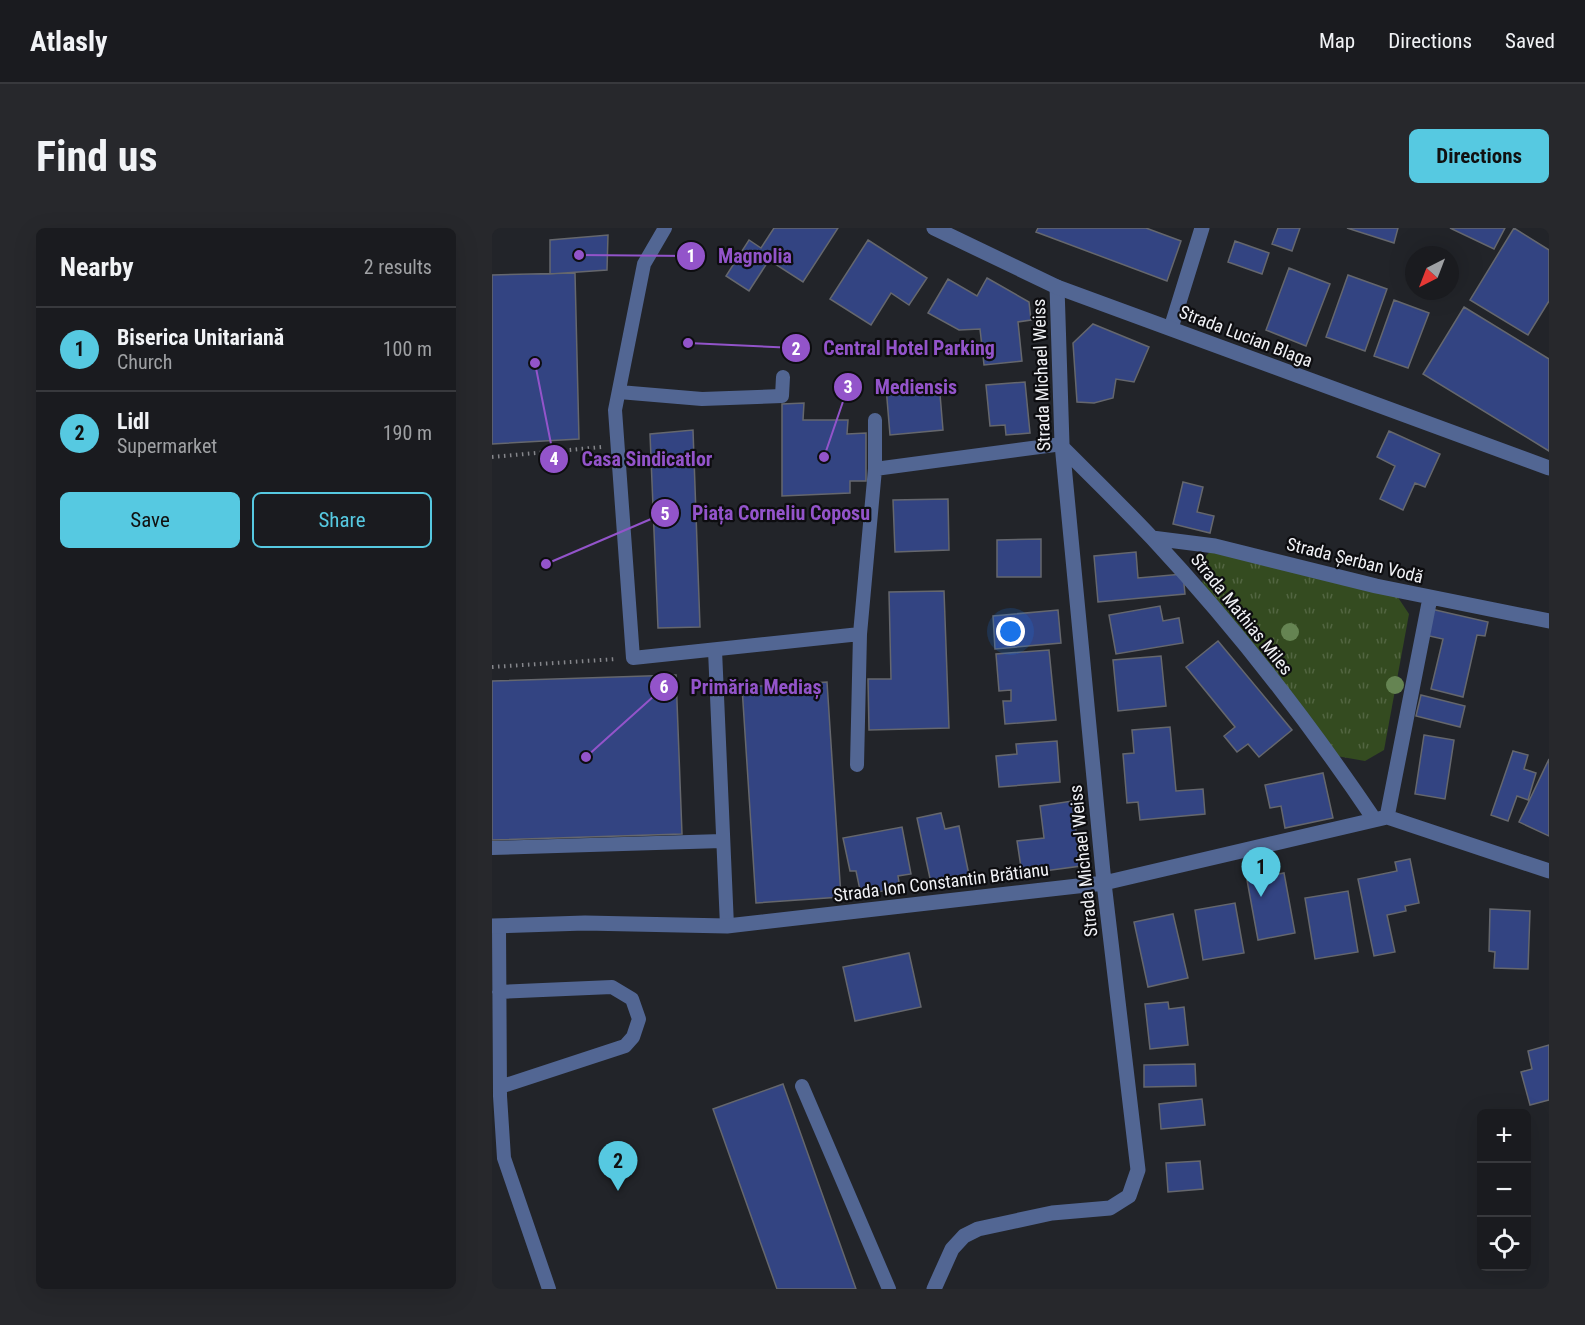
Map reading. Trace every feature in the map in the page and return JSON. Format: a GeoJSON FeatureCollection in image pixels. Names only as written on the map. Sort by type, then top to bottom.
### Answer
{"type":"FeatureCollection","features":[{"type":"Feature","properties":{"kind":"street","name":"Strada Lucian Blaga"},"geometry":{"type":"LineString","coordinates":[[934,228],[1057,287],[1549,468]]}},
{"type":"Feature","properties":{"kind":"street"},"geometry":{"type":"LineString","coordinates":[[1171,328],[1202,228]]}},
{"type":"Feature","properties":{"kind":"street","name":"Strada Michael Weiss"},"geometry":{"type":"LineString","coordinates":[[934,1289],[952,1249],[964,1236],[978,1229],[1052,1213],[1110,1208],[1129,1196],[1138,1170],[1104,882],[1062,446],[1057,287]]}},
{"type":"Feature","properties":{"kind":"street","name":"Strada Mathias Miles"},"geometry":{"type":"LineString","coordinates":[[1062,446],[1152,538],[1201,593],[1381,818]]}},
{"type":"Feature","properties":{"kind":"street","name":"Strada Șerban Vodă"},"geometry":{"type":"LineString","coordinates":[[1152,538],[1215,546],[1430,598],[1549,621]]}},
{"type":"Feature","properties":{"kind":"street"},"geometry":{"type":"LineString","coordinates":[[1430,598],[1381,818],[1549,871]]}},
{"type":"Feature","properties":{"kind":"street","name":"Strada Ion Constantin Brătianu"},"geometry":{"type":"LineString","coordinates":[[496,926],[585,923],[727,926],[1104,882],[1381,818]]}},
{"type":"Feature","properties":{"kind":"lane"},"geometry":{"type":"LineString","coordinates":[[665,228],[644,264],[615,410],[633,658],[860,634]]}},
{"type":"Feature","properties":{"kind":"lane"},"geometry":{"type":"LineString","coordinates":[[619,392],[702,399],[782,396],[783,377]]}},
{"type":"Feature","properties":{"kind":"lane"},"geometry":{"type":"LineString","coordinates":[[857,765],[860,634],[875,469],[876,420]]}},
{"type":"Feature","properties":{"kind":"lane"},"geometry":{"type":"LineString","coordinates":[[875,469],[1062,446]]}},
{"type":"Feature","properties":{"kind":"lane"},"geometry":{"type":"LineString","coordinates":[[715,650],[727,926]]}},
{"type":"Feature","properties":{"kind":"lane"},"geometry":{"type":"LineString","coordinates":[[492,848],[722,841]]}},
{"type":"Feature","properties":{"kind":"lane"},"geometry":{"type":"LineString","coordinates":[[496,926],[499,992],[496,1035],[504,1158],[549,1289]]}},
{"type":"Feature","properties":{"kind":"lane"},"geometry":{"type":"LineString","coordinates":[[499,992],[612,987],[632,999],[639,1019],[633,1037],[625,1046],[500,1087]]}},
{"type":"Feature","properties":{"kind":"lane"},"geometry":{"type":"LineString","coordinates":[[802,1086],[889,1289]]}},
{"type":"Feature","properties":{"kind":"path"},"geometry":{"type":"LineString","coordinates":[[492,457],[617,446]]}},
{"type":"Feature","properties":{"kind":"path"},"geometry":{"type":"LineString","coordinates":[[492,667],[633,658]]}},
{"type":"Feature","properties":{"kind":"green space"},"geometry":{"type":"Polygon","coordinates":[[[1215,546],[1397,596],[1409,614],[1384,750],[1365,761],[1331,755],[1201,593],[1206,556],[1215,546]]]}},
{"type":"Feature","properties":{"kind":"building"},"geometry":{"type":"Polygon","coordinates":[[[774,228],[838,228],[803,282],[769,260],[749,291],[726,276],[749,240],[761,248],[774,228]]]}},
{"type":"Feature","properties":{"kind":"building"},"geometry":{"type":"Polygon","coordinates":[[[1038,228],[1146,228],[1181,241],[1167,281],[1036,232],[1038,228]]]}},
{"type":"Feature","properties":{"kind":"building"},"geometry":{"type":"Polygon","coordinates":[[[1278,228],[1300,228],[1292,251],[1272,244],[1278,228]]]}},
{"type":"Feature","properties":{"kind":"building"},"geometry":{"type":"Polygon","coordinates":[[[1347,228],[1398,228],[1394,243],[1347,228]]]}},
{"type":"Feature","properties":{"kind":"building"},"geometry":{"type":"Polygon","coordinates":[[[1450,228],[1505,228],[1494,249],[1450,228]]]}},
{"type":"Feature","properties":{"kind":"building"},"geometry":{"type":"Polygon","coordinates":[[[1514,228],[1549,250],[1549,301],[1528,335],[1470,300],[1514,228]]]}},
{"type":"Feature","properties":{"kind":"building"},"geometry":{"type":"Polygon","coordinates":[[[608,235],[607,270],[550,274],[550,240],[608,235]]]}},
{"type":"Feature","properties":{"kind":"building"},"geometry":{"type":"Polygon","coordinates":[[[868,240],[927,278],[909,305],[891,293],[871,325],[830,299],[868,240]]]}},
{"type":"Feature","properties":{"kind":"building"},"geometry":{"type":"Polygon","coordinates":[[[1235,241],[1269,253],[1262,274],[1228,262],[1235,241]]]}},
{"type":"Feature","properties":{"kind":"building"},"geometry":{"type":"Polygon","coordinates":[[[1289,268],[1330,284],[1306,346],[1266,330],[1289,268]]]}},
{"type":"Feature","properties":{"kind":"building"},"geometry":{"type":"Polygon","coordinates":[[[575,273],[579,439],[492,444],[492,275],[575,273]]]}},
{"type":"Feature","properties":{"kind":"building"},"geometry":{"type":"Polygon","coordinates":[[[1348,275],[1387,289],[1365,351],[1326,337],[1348,275]]]}},
{"type":"Feature","properties":{"kind":"building"},"geometry":{"type":"Polygon","coordinates":[[[987,278],[1029,302],[1031,320],[1018,322],[1022,361],[984,365],[980,329],[959,330],[928,313],[948,279],[977,296],[987,278]]]}},
{"type":"Feature","properties":{"kind":"building"},"geometry":{"type":"Polygon","coordinates":[[[1394,300],[1429,313],[1408,368],[1374,356],[1394,300]]]}},
{"type":"Feature","properties":{"kind":"building"},"geometry":{"type":"Polygon","coordinates":[[[1464,307],[1549,359],[1549,451],[1423,374],[1464,307]]]}},
{"type":"Feature","properties":{"kind":"building"},"geometry":{"type":"Polygon","coordinates":[[[1093,324],[1149,347],[1134,382],[1116,379],[1113,398],[1094,403],[1077,402],[1073,343],[1093,324]]]}},
{"type":"Feature","properties":{"kind":"building"},"geometry":{"type":"Polygon","coordinates":[[[939,382],[943,430],[890,435],[886,387],[939,382]]]}},
{"type":"Feature","properties":{"kind":"building"},"geometry":{"type":"Polygon","coordinates":[[[1025,382],[1030,433],[1006,435],[1005,425],[990,426],[986,385],[1025,382]]]}},
{"type":"Feature","properties":{"kind":"building"},"geometry":{"type":"Polygon","coordinates":[[[804,403],[803,420],[848,420],[847,434],[866,433],[866,481],[850,481],[850,493],[782,496],[782,404],[804,403]]]}},
{"type":"Feature","properties":{"kind":"building"},"geometry":{"type":"Polygon","coordinates":[[[693,430],[700,627],[658,628],[650,434],[693,430]]]}},
{"type":"Feature","properties":{"kind":"building"},"geometry":{"type":"Polygon","coordinates":[[[1389,431],[1440,454],[1425,487],[1415,483],[1403,510],[1380,499],[1395,466],[1377,457],[1389,431]]]}},
{"type":"Feature","properties":{"kind":"building"},"geometry":{"type":"Polygon","coordinates":[[[1183,482],[1203,487],[1197,512],[1214,516],[1210,533],[1173,524],[1183,482]]]}},
{"type":"Feature","properties":{"kind":"building"},"geometry":{"type":"Polygon","coordinates":[[[948,499],[949,550],[895,552],[893,500],[948,499]]]}},
{"type":"Feature","properties":{"kind":"building"},"geometry":{"type":"Polygon","coordinates":[[[1041,539],[1041,577],[997,577],[997,540],[1041,539]]]}},
{"type":"Feature","properties":{"kind":"building"},"geometry":{"type":"Polygon","coordinates":[[[1136,552],[1138,578],[1183,574],[1185,594],[1098,602],[1094,556],[1136,552]]]}},
{"type":"Feature","properties":{"kind":"building"},"geometry":{"type":"Polygon","coordinates":[[[944,591],[949,728],[869,730],[868,679],[891,679],[889,592],[944,591]]]}},
{"type":"Feature","properties":{"kind":"building"},"geometry":{"type":"Polygon","coordinates":[[[1160,606],[1163,621],[1179,618],[1183,643],[1116,654],[1109,615],[1160,606]]]}},
{"type":"Feature","properties":{"kind":"building"},"geometry":{"type":"Polygon","coordinates":[[[1431,609],[1488,622],[1485,636],[1477,635],[1463,697],[1431,689],[1443,639],[1425,635],[1431,609]]]}},
{"type":"Feature","properties":{"kind":"building"},"geometry":{"type":"Polygon","coordinates":[[[1058,610],[1061,643],[995,649],[993,616],[1058,610]]]}},
{"type":"Feature","properties":{"kind":"building"},"geometry":{"type":"Polygon","coordinates":[[[1218,641],[1292,730],[1259,757],[1248,744],[1237,752],[1224,736],[1235,727],[1186,667],[1218,641]]]}},
{"type":"Feature","properties":{"kind":"building"},"geometry":{"type":"Polygon","coordinates":[[[1049,650],[1056,720],[1005,724],[1003,701],[1011,701],[1011,690],[999,691],[996,654],[1049,650]]]}},
{"type":"Feature","properties":{"kind":"building"},"geometry":{"type":"Polygon","coordinates":[[[1161,656],[1166,706],[1118,711],[1113,660],[1161,656]]]}},
{"type":"Feature","properties":{"kind":"building"},"geometry":{"type":"Polygon","coordinates":[[[676,675],[682,834],[492,840],[492,681],[676,675]]]}},
{"type":"Feature","properties":{"kind":"building"},"geometry":{"type":"Polygon","coordinates":[[[827,682],[841,897],[756,903],[742,687],[827,682]]]}},
{"type":"Feature","properties":{"kind":"building"},"geometry":{"type":"Polygon","coordinates":[[[1421,695],[1465,706],[1460,727],[1416,716],[1421,695]]]}},
{"type":"Feature","properties":{"kind":"building"},"geometry":{"type":"Polygon","coordinates":[[[1170,727],[1176,791],[1203,789],[1205,814],[1140,820],[1138,802],[1127,803],[1123,754],[1134,753],[1132,730],[1170,727]]]}},
{"type":"Feature","properties":{"kind":"building"},"geometry":{"type":"Polygon","coordinates":[[[1424,735],[1454,740],[1445,799],[1415,794],[1424,735]]]}},
{"type":"Feature","properties":{"kind":"building"},"geometry":{"type":"Polygon","coordinates":[[[1057,741],[1060,782],[999,787],[996,756],[1017,754],[1016,744],[1057,741]]]}},
{"type":"Feature","properties":{"kind":"building"},"geometry":{"type":"Polygon","coordinates":[[[1513,751],[1528,755],[1524,769],[1536,773],[1528,800],[1517,796],[1508,821],[1491,815],[1513,751]]]}},
{"type":"Feature","properties":{"kind":"building"},"geometry":{"type":"Polygon","coordinates":[[[1549,759],[1549,836],[1519,822],[1549,759]]]}},
{"type":"Feature","properties":{"kind":"building"},"geometry":{"type":"Polygon","coordinates":[[[1323,773],[1333,818],[1285,828],[1281,806],[1270,808],[1265,785],[1323,773]]]}},
{"type":"Feature","properties":{"kind":"building"},"geometry":{"type":"Polygon","coordinates":[[[1072,801],[1081,866],[1022,874],[1017,841],[1044,838],[1040,806],[1072,801]]]}},
{"type":"Feature","properties":{"kind":"building"},"geometry":{"type":"Polygon","coordinates":[[[941,813],[945,829],[959,826],[969,875],[931,883],[917,818],[941,813]]]}},
{"type":"Feature","properties":{"kind":"building"},"geometry":{"type":"Polygon","coordinates":[[[902,827],[911,874],[898,876],[900,888],[861,895],[856,871],[850,871],[843,838],[902,827]]]}},
{"type":"Feature","properties":{"kind":"building"},"geometry":{"type":"Polygon","coordinates":[[[1410,859],[1419,903],[1405,906],[1406,911],[1387,915],[1395,952],[1374,956],[1358,879],[1397,871],[1395,862],[1410,859]]]}},
{"type":"Feature","properties":{"kind":"building"},"geometry":{"type":"Polygon","coordinates":[[[1284,873],[1295,933],[1258,940],[1247,880],[1284,873]]]}},
{"type":"Feature","properties":{"kind":"building"},"geometry":{"type":"Polygon","coordinates":[[[1348,891],[1358,952],[1315,959],[1305,898],[1348,891]]]}},
{"type":"Feature","properties":{"kind":"building"},"geometry":{"type":"Polygon","coordinates":[[[1235,903],[1244,953],[1203,960],[1195,910],[1235,903]]]}},
{"type":"Feature","properties":{"kind":"building"},"geometry":{"type":"Polygon","coordinates":[[[1490,909],[1530,911],[1528,969],[1494,968],[1495,952],[1489,951],[1490,909]]]}},
{"type":"Feature","properties":{"kind":"building"},"geometry":{"type":"Polygon","coordinates":[[[1173,914],[1188,978],[1148,987],[1134,922],[1173,914]]]}},
{"type":"Feature","properties":{"kind":"building"},"geometry":{"type":"Polygon","coordinates":[[[909,953],[921,1007],[855,1021],[843,967],[909,953]]]}},
{"type":"Feature","properties":{"kind":"building"},"geometry":{"type":"Polygon","coordinates":[[[1168,1002],[1169,1009],[1184,1007],[1188,1045],[1150,1049],[1145,1004],[1168,1002]]]}},
{"type":"Feature","properties":{"kind":"building"},"geometry":{"type":"Polygon","coordinates":[[[1549,1045],[1549,1100],[1530,1105],[1521,1072],[1532,1069],[1528,1051],[1549,1045]]]}},
{"type":"Feature","properties":{"kind":"building"},"geometry":{"type":"Polygon","coordinates":[[[1195,1064],[1196,1086],[1144,1087],[1144,1065],[1195,1064]]]}},
{"type":"Feature","properties":{"kind":"building"},"geometry":{"type":"Polygon","coordinates":[[[783,1084],[856,1289],[777,1289],[713,1109],[783,1084]]]}},
{"type":"Feature","properties":{"kind":"building"},"geometry":{"type":"Polygon","coordinates":[[[1202,1099],[1205,1125],[1161,1129],[1159,1104],[1202,1099]]]}},
{"type":"Feature","properties":{"kind":"building"},"geometry":{"type":"Polygon","coordinates":[[[1200,1161],[1203,1189],[1168,1192],[1166,1163],[1200,1161]]]}},
{"type":"Feature","properties":{"kind":"place","name":"Magnolia"},"geometry":{"type":"Point","coordinates":[579,255]}},
{"type":"Feature","properties":{"kind":"place","name":"Central Hotel Parking"},"geometry":{"type":"Point","coordinates":[688,343]}},
{"type":"Feature","properties":{"kind":"place","name":"Casa Sindicatlor"},"geometry":{"type":"Point","coordinates":[535,363]}},
{"type":"Feature","properties":{"kind":"place","name":"Mediensis"},"geometry":{"type":"Point","coordinates":[824,457]}},
{"type":"Feature","properties":{"kind":"place","name":"Piața Corneliu Coposu"},"geometry":{"type":"Point","coordinates":[546,564]}},
{"type":"Feature","properties":{"kind":"place","name":"Primăria Mediaș"},"geometry":{"type":"Point","coordinates":[586,757]}},
{"type":"Feature","properties":{"kind":"place","name":"Biserica Unitariană"},"geometry":{"type":"Point","coordinates":[1261,897]}},
{"type":"Feature","properties":{"kind":"place","name":"Lidl"},"geometry":{"type":"Point","coordinates":[618,1191]}}]}
